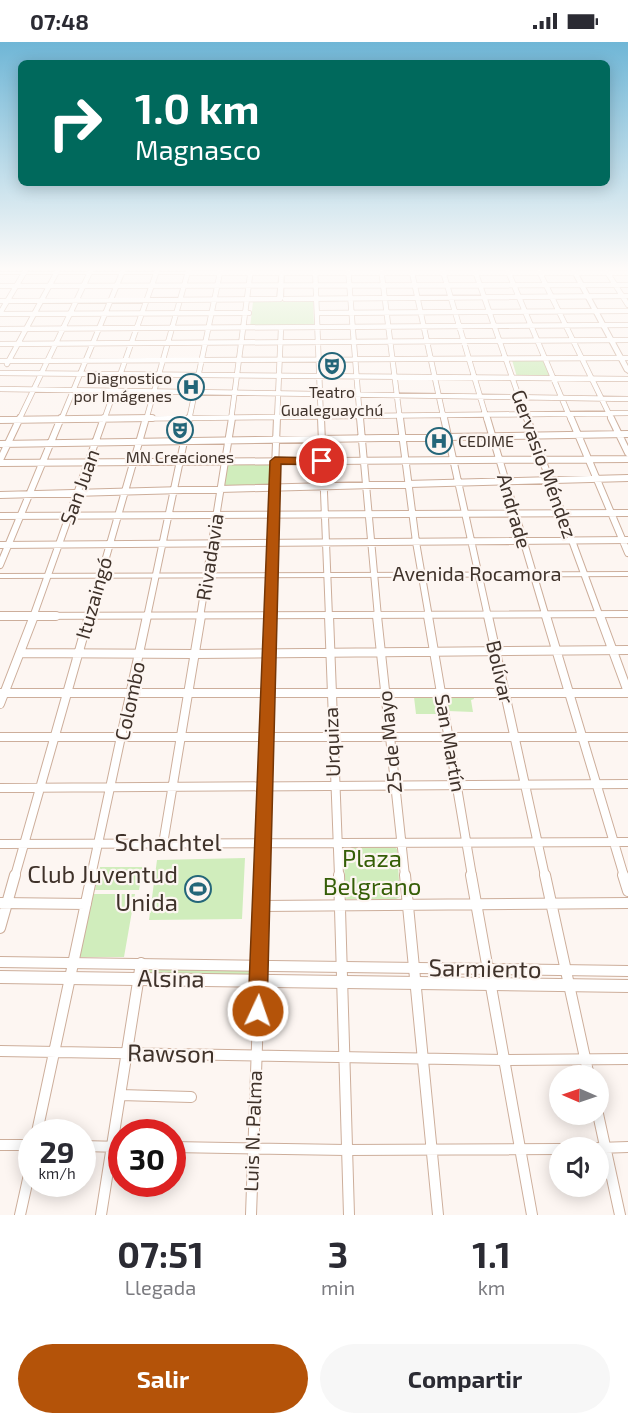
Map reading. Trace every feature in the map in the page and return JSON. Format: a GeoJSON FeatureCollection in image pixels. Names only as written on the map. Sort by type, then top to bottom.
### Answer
{"type":"FeatureCollection","features":[{"type":"Feature","properties":{"kind":"main road"},"geometry":{"type":"LineString","coordinates":[[603,325],[628,371]]}},
{"type":"Feature","properties":{"kind":"main road","name":"Avenida Rocamora"},"geometry":{"type":"LineString","coordinates":[[0,576],[628,575]]}},
{"type":"Feature","properties":{"kind":"main road","name":"Alsina"},"geometry":{"type":"LineString","coordinates":[[0,962],[342,967]]}},
{"type":"Feature","properties":{"kind":"main road","name":"Sarmiento"},"geometry":{"type":"LineString","coordinates":[[342,967],[628,971]]}},
{"type":"Feature","properties":{"kind":"main road","name":"Alsina"},"geometry":{"type":"LineString","coordinates":[[0,976],[342,982]]}},
{"type":"Feature","properties":{"kind":"main road","name":"Sarmiento"},"geometry":{"type":"LineString","coordinates":[[342,982],[628,986]]}},
{"type":"Feature","properties":{"kind":"street"},"geometry":{"type":"LineString","coordinates":[[1,374],[29,323]]}},
{"type":"Feature","properties":{"kind":"street"},"geometry":{"type":"LineString","coordinates":[[66,323],[0,462],[628,459]]}},
{"type":"Feature","properties":{"kind":"street"},"geometry":{"type":"LineString","coordinates":[[0,565],[102,323]]}},
{"type":"Feature","properties":{"kind":"street","name":"San Juan"},"geometry":{"type":"LineString","coordinates":[[0,704],[2,693],[20,653],[60,545],[139,323]]}},
{"type":"Feature","properties":{"kind":"street","name":"Ituzaingó"},"geometry":{"type":"LineString","coordinates":[[0,928],[4,903],[24,844],[174,323]]}},
{"type":"Feature","properties":{"kind":"street","name":"Colombo"},"geometry":{"type":"LineString","coordinates":[[40,1119],[164,545],[209,323]]}},
{"type":"Feature","properties":{"kind":"street","name":"Rivadavia"},"geometry":{"type":"LineString","coordinates":[[163,844],[226,461],[246,323]]}},
{"type":"Feature","properties":{"kind":"street","name":"Rivadavia"},"geometry":{"type":"LineString","coordinates":[[249,323],[249,326],[255,328]]}},
{"type":"Feature","properties":{"kind":"street","name":"Urquiza"},"geometry":{"type":"LineString","coordinates":[[318,323],[330,693],[340,906],[349,1215]]}},
{"type":"Feature","properties":{"kind":"street","name":"25 de Mayo"},"geometry":{"type":"LineString","coordinates":[[353,323],[373,576],[415,968],[438,1215]]}},
{"type":"Feature","properties":{"kind":"street","name":"San Martín"},"geometry":{"type":"LineString","coordinates":[[388,323],[416,542],[487,969],[532,1215]]}},
{"type":"Feature","properties":{"kind":"street","name":"Bolívar"},"geometry":{"type":"LineString","coordinates":[[423,323],[586,1065]]}},
{"type":"Feature","properties":{"kind":"street","name":"Andrade"},"geometry":{"type":"LineString","coordinates":[[458,323],[628,891]]}},
{"type":"Feature","properties":{"kind":"street","name":"Gervasio Méndez"},"geometry":{"type":"LineString","coordinates":[[494,323],[628,692]]}},
{"type":"Feature","properties":{"kind":"street"},"geometry":{"type":"LineString","coordinates":[[530,323],[596,479],[625,540],[628,553]]}},
{"type":"Feature","properties":{"kind":"street"},"geometry":{"type":"LineString","coordinates":[[564,323],[628,453]]}},
{"type":"Feature","properties":{"kind":"street"},"geometry":{"type":"LineString","coordinates":[[0,329],[628,325]]}},
{"type":"Feature","properties":{"kind":"street","name":"Luis N. Palma"},"geometry":{"type":"LineString","coordinates":[[251,1215],[264,843],[270,576],[281,328]]}},
{"type":"Feature","properties":{"kind":"street"},"geometry":{"type":"LineString","coordinates":[[0,344],[628,340]]}},
{"type":"Feature","properties":{"kind":"street"},"geometry":{"type":"LineString","coordinates":[[0,361],[628,358]]}},
{"type":"Feature","properties":{"kind":"street"},"geometry":{"type":"LineString","coordinates":[[1,374],[628,379]]}},
{"type":"Feature","properties":{"kind":"street"},"geometry":{"type":"LineString","coordinates":[[0,389],[628,399]]}},
{"type":"Feature","properties":{"kind":"street"},"geometry":{"type":"LineString","coordinates":[[0,420],[628,413]]}},
{"type":"Feature","properties":{"kind":"street"},"geometry":{"type":"LineString","coordinates":[[0,444],[628,434]]}},
{"type":"Feature","properties":{"kind":"street"},"geometry":{"type":"LineString","coordinates":[[0,495],[628,478]]}},
{"type":"Feature","properties":{"kind":"street"},"geometry":{"type":"LineString","coordinates":[[0,516],[628,513]]}},
{"type":"Feature","properties":{"kind":"street"},"geometry":{"type":"LineString","coordinates":[[0,545],[625,540]]}},
{"type":"Feature","properties":{"kind":"street"},"geometry":{"type":"LineString","coordinates":[[0,616],[628,614]]}},
{"type":"Feature","properties":{"kind":"street"},"geometry":{"type":"LineString","coordinates":[[20,653],[194,654],[628,650]]}},
{"type":"Feature","properties":{"kind":"street"},"geometry":{"type":"LineString","coordinates":[[2,693],[628,692]]}},
{"type":"Feature","properties":{"kind":"street"},"geometry":{"type":"LineString","coordinates":[[0,737],[628,737]]}},
{"type":"Feature","properties":{"kind":"street"},"geometry":{"type":"LineString","coordinates":[[0,788],[628,784]]}},
{"type":"Feature","properties":{"kind":"street","name":"Schachtel"},"geometry":{"type":"LineString","coordinates":[[0,844],[628,842]]}},
{"type":"Feature","properties":{"kind":"street"},"geometry":{"type":"LineString","coordinates":[[4,903],[86,904]]}},
{"type":"Feature","properties":{"kind":"street"},"geometry":{"type":"LineString","coordinates":[[262,906],[628,903]]}},
{"type":"Feature","properties":{"kind":"street"},"geometry":{"type":"LineString","coordinates":[[118,1119],[141,963]]}},
{"type":"Feature","properties":{"kind":"street","name":"Rawson"},"geometry":{"type":"LineString","coordinates":[[0,1051],[55,1050],[128,1054],[504,1060],[628,1059]]}},
{"type":"Feature","properties":{"kind":"street"},"geometry":{"type":"LineString","coordinates":[[120,1095],[191,1097]]}},
{"type":"Feature","properties":{"kind":"street"},"geometry":{"type":"LineString","coordinates":[[0,1144],[18,1145]]}},
{"type":"Feature","properties":{"kind":"street"},"geometry":{"type":"LineString","coordinates":[[186,1147],[346,1150],[549,1149]]}},
{"type":"Feature","properties":{"kind":"street"},"geometry":{"type":"LineString","coordinates":[[609,1148],[628,1147]]}},
{"type":"Feature","properties":{"kind":"street"},"geometry":{"type":"LineString","coordinates":[[609,1174],[620,1215]]}},
{"type":"Feature","properties":{"kind":"street"},"geometry":{"type":"LineString","coordinates":[[101,1215],[108,1183]]}},
{"type":"Feature","properties":{"kind":"street"},"geometry":{"type":"LineString","coordinates":[[20,1215],[24,1197]]}},
{"type":"Feature","properties":{"kind":"green space"},"geometry":{"type":"Polygon","coordinates":[[[251,323],[314,323],[314,326],[250,327],[251,323]]]}},
{"type":"Feature","properties":{"kind":"green space"},"geometry":{"type":"Polygon","coordinates":[[[512,360],[543,360],[550,377],[517,377],[512,360]]]}},
{"type":"Feature","properties":{"kind":"green space"},"geometry":{"type":"Polygon","coordinates":[[[118,392],[150,393],[146,404],[114,404],[118,392]]]}},
{"type":"Feature","properties":{"kind":"green space"},"geometry":{"type":"Polygon","coordinates":[[[226,462],[273,462],[272,486],[223,487],[226,462]]]}},
{"type":"Feature","properties":{"kind":"green space"},"geometry":{"type":"Polygon","coordinates":[[[450,696],[473,696],[474,699],[471,700],[473,712],[448,711],[446,700],[450,696]]]}},
{"type":"Feature","properties":{"kind":"green space"},"geometry":{"type":"Polygon","coordinates":[[[414,697],[437,697],[439,714],[416,714],[414,697]]]}},
{"type":"Feature","properties":{"kind":"green space","name":"Plaza Belgrano"},"geometry":{"type":"Polygon","coordinates":[[[393,845],[397,849],[400,897],[396,899],[346,899],[343,848],[393,845]]]}},
{"type":"Feature","properties":{"kind":"green space","name":"Club Juventud Unida"},"geometry":{"type":"Polygon","coordinates":[[[245,858],[242,919],[149,920],[157,860],[245,858]]]}},
{"type":"Feature","properties":{"kind":"green space"},"geometry":{"type":"Polygon","coordinates":[[[100,867],[143,867],[139,890],[95,890],[100,867]]]}},
{"type":"Feature","properties":{"kind":"green space"},"geometry":{"type":"Polygon","coordinates":[[[92,894],[135,894],[124,957],[80,957],[92,894]]]}},
{"type":"Feature","properties":{"kind":"green space"},"geometry":{"type":"Polygon","coordinates":[[[146,966],[255,968],[254,976],[145,975],[146,966]]]}},
{"type":"Feature","properties":{"kind":"place","name":"Teatro Gualeguaychú"},"geometry":{"type":"Point","coordinates":[332,366]}},
{"type":"Feature","properties":{"kind":"place","name":"Diagnostico por Imágenes"},"geometry":{"type":"Point","coordinates":[191,387]}},
{"type":"Feature","properties":{"kind":"place","name":"MN Creaciones"},"geometry":{"type":"Point","coordinates":[180,430]}},
{"type":"Feature","properties":{"kind":"place","name":"CEDIME"},"geometry":{"type":"Point","coordinates":[439,441]}},
{"type":"Feature","properties":{"kind":"place","name":"Club Juventud Unida"},"geometry":{"type":"Point","coordinates":[198,889]}},
{"type":"Feature","properties":{"kind":"route"},"geometry":{"type":"LineString","coordinates":[[258,1011],[275,461],[322,461]]}}]}
